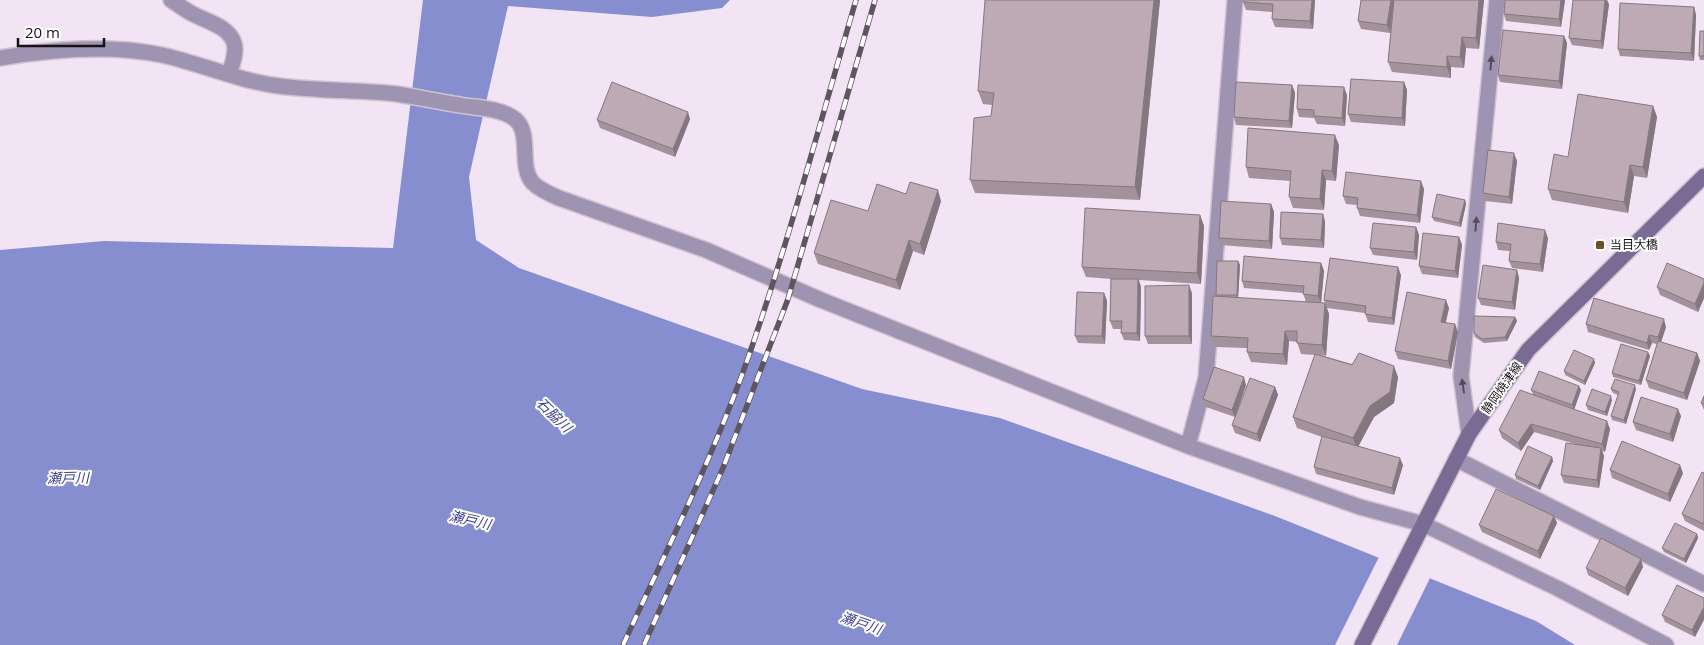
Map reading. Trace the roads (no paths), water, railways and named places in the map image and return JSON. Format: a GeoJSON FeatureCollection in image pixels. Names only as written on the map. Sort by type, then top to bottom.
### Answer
{"type":"FeatureCollection","features":[{"type":"Feature","properties":{"kind":"main road","name":"静岡焼津線"},"geometry":{"type":"LineString","coordinates":[[1362,645],[1469,434],[1528,350],[1704,176]]}},
{"type":"Feature","properties":{"kind":"street"},"geometry":{"type":"LineString","coordinates":[[171,0],[230,35],[235,44],[235,54],[229,74]]}},
{"type":"Feature","properties":{"kind":"street"},"geometry":{"type":"LineString","coordinates":[[1188,446],[1206,378],[1235,0]]}},
{"type":"Feature","properties":{"kind":"street"},"geometry":{"type":"LineString","coordinates":[[1469,434],[1461,376],[1497,0]]}},
{"type":"Feature","properties":{"kind":"street"},"geometry":{"type":"LineString","coordinates":[[0,58],[54,50],[112,49],[160,55],[255,82],[280,86],[396,94],[494,111],[513,117],[522,129],[527,172],[532,182],[541,190],[706,250],[822,300],[1188,446],[1360,507],[1423,524],[1558,588],[1666,645]]}},
{"type":"Feature","properties":{"kind":"street"},"geometry":{"type":"LineString","coordinates":[[1456,459],[1704,584]]}},
{"type":"Feature","properties":{"kind":"water"},"geometry":{"type":"Polygon","coordinates":[[[423,0],[730,0],[722,8],[652,17],[508,6],[469,177],[476,240],[519,268],[862,389],[1000,418],[1275,516],[1536,621],[1575,645],[0,645],[0,250],[104,241],[393,248],[423,0]]]}},
{"type":"Feature","properties":{"kind":"railway"},"geometry":{"type":"LineString","coordinates":[[623,645],[700,477],[742,375],[788,236],[856,0]]}},
{"type":"Feature","properties":{"kind":"railway"},"geometry":{"type":"LineString","coordinates":[[644,645],[723,468],[788,299],[875,0]]}},
{"type":"Feature","properties":{"kind":"place","name":"当目大橋"},"geometry":{"type":"Point","coordinates":[1600,245]}},
{"type":"Feature","properties":{"kind":"water label","name":"石脇川"},"geometry":{"type":"Point","coordinates":[554,415]}},
{"type":"Feature","properties":{"kind":"water label","name":"瀬戸川"},"geometry":{"type":"Point","coordinates":[68,478]}},
{"type":"Feature","properties":{"kind":"water label","name":"瀬戸川"},"geometry":{"type":"Point","coordinates":[470,520]}},
{"type":"Feature","properties":{"kind":"water label","name":"瀬戸川"},"geometry":{"type":"Point","coordinates":[861,623]}}]}
